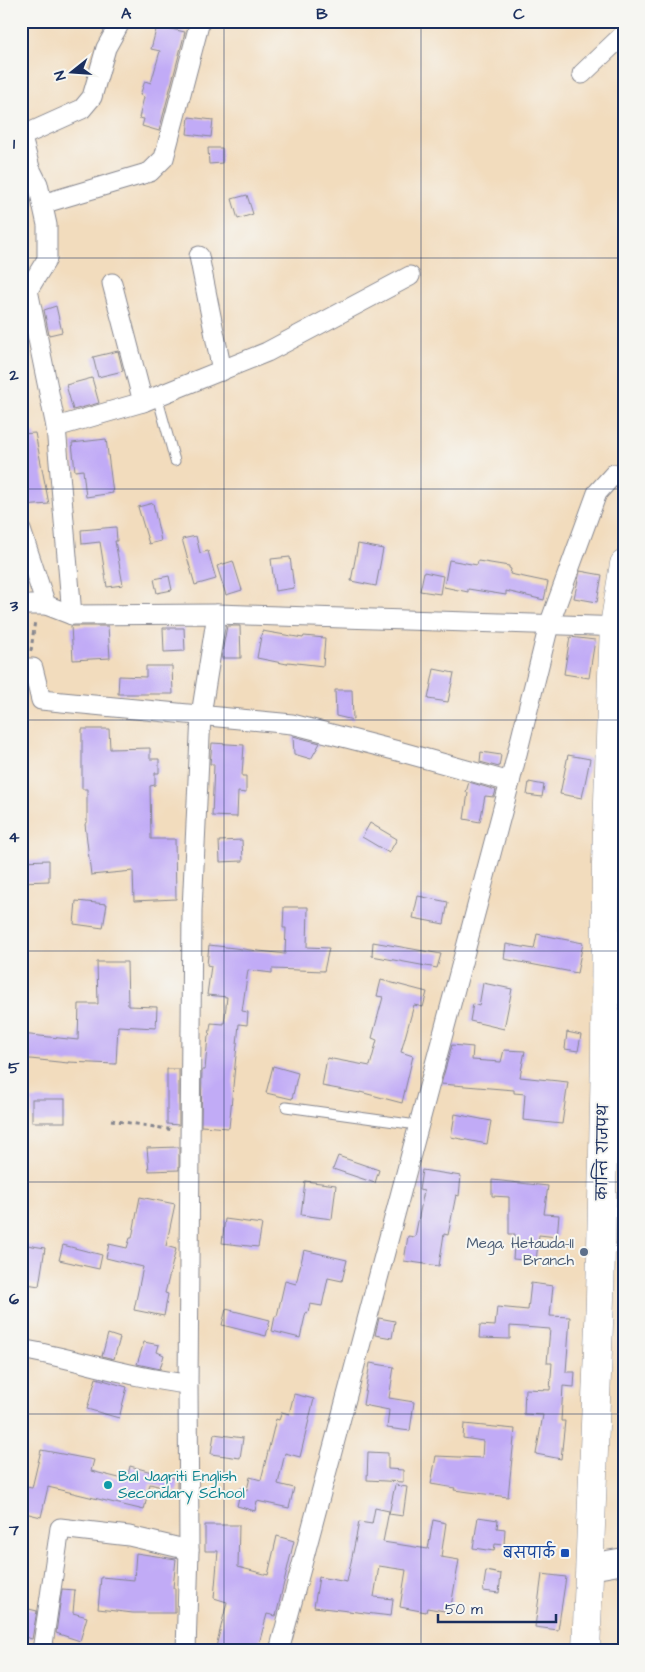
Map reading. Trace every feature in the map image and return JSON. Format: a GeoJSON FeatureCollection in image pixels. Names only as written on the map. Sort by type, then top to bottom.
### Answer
{"type":"FeatureCollection","features":[{"type":"Feature","properties":{"kind":"main road","name":"कान्ति राजपथ"},"geometry":{"type":"LineString","coordinates":[[586,1651],[600,1299],[614,1127],[606,864],[624,564]]}},
{"type":"Feature","properties":{"kind":"main road"},"geometry":{"type":"LineString","coordinates":[[590,1567],[624,1561]]}},
{"type":"Feature","properties":{"kind":"street"},"geometry":{"type":"LineString","coordinates":[[72,615],[56,427],[28,290],[47,259],[47,225],[38,184],[30,168],[22,135],[82,109],[88,104],[92,97],[106,48],[121,21]]}},
{"type":"Feature","properties":{"kind":"street"},"geometry":{"type":"LineString","coordinates":[[42,204],[150,172],[164,158],[200,21]]}},
{"type":"Feature","properties":{"kind":"street"},"geometry":{"type":"LineString","coordinates":[[582,74],[624,34]]}},
{"type":"Feature","properties":{"kind":"street"},"geometry":{"type":"LineString","coordinates":[[199,256],[222,371]]}},
{"type":"Feature","properties":{"kind":"street"},"geometry":{"type":"LineString","coordinates":[[56,427],[150,399],[267,352],[410,276]]}},
{"type":"Feature","properties":{"kind":"street"},"geometry":{"type":"LineString","coordinates":[[112,283],[150,399]]}},
{"type":"Feature","properties":{"kind":"street"},"geometry":{"type":"LineString","coordinates":[[279,1651],[417,1125],[510,782],[549,625],[597,493],[614,474],[624,474]]}},
{"type":"Feature","properties":{"kind":"street"},"geometry":{"type":"LineString","coordinates":[[21,530],[35,605],[72,615],[217,614],[619,626]]}},
{"type":"Feature","properties":{"kind":"street"},"geometry":{"type":"LineString","coordinates":[[186,1651],[189,1550],[188,1384],[192,919],[201,715],[217,614]]}},
{"type":"Feature","properties":{"kind":"street"},"geometry":{"type":"LineString","coordinates":[[25,670],[33,668],[41,700],[292,724],[398,750],[510,782]]}},
{"type":"Feature","properties":{"kind":"street"},"geometry":{"type":"LineString","coordinates":[[21,1349],[76,1360],[161,1381],[188,1384]]}},
{"type":"Feature","properties":{"kind":"street"},"geometry":{"type":"LineString","coordinates":[[42,1651],[60,1528],[129,1536],[189,1550]]}},
{"type":"Feature","properties":{"kind":"lane"},"geometry":{"type":"LineString","coordinates":[[150,399],[175,461]]}},
{"type":"Feature","properties":{"kind":"lane"},"geometry":{"type":"LineString","coordinates":[[286,1108],[417,1125]]}},
{"type":"Feature","properties":{"kind":"path"},"geometry":{"type":"LineString","coordinates":[[25,670],[35,605]]}},
{"type":"Feature","properties":{"kind":"path"},"geometry":{"type":"LineString","coordinates":[[111,1120],[163,1129],[190,1131]]}},
{"type":"Feature","properties":{"kind":"building"},"geometry":{"type":"Polygon","coordinates":[[[157,26],[185,32],[159,131],[142,126],[144,119],[139,118],[144,97],[140,95],[145,81],[151,83],[160,51],[151,49],[157,26]]]}},
{"type":"Feature","properties":{"kind":"building"},"geometry":{"type":"Polygon","coordinates":[[[189,117],[213,120],[211,137],[187,134],[189,117]]]}},
{"type":"Feature","properties":{"kind":"building"},"geometry":{"type":"Polygon","coordinates":[[[208,148],[222,148],[222,163],[209,164],[208,148]]]}},
{"type":"Feature","properties":{"kind":"building"},"geometry":{"type":"Polygon","coordinates":[[[247,195],[253,214],[238,219],[232,199],[247,195]]]}},
{"type":"Feature","properties":{"kind":"building"},"geometry":{"type":"Polygon","coordinates":[[[56,306],[62,332],[49,335],[44,310],[56,306]]]}},
{"type":"Feature","properties":{"kind":"building"},"geometry":{"type":"Polygon","coordinates":[[[118,351],[123,371],[98,377],[93,357],[118,351]]]}},
{"type":"Feature","properties":{"kind":"building"},"geometry":{"type":"Polygon","coordinates":[[[92,378],[99,403],[73,410],[66,385],[92,378]]]}},
{"type":"Feature","properties":{"kind":"building"},"geometry":{"type":"Polygon","coordinates":[[[35,433],[49,504],[23,506],[21,498],[21,434],[35,433]]]}},
{"type":"Feature","properties":{"kind":"building"},"geometry":{"type":"Polygon","coordinates":[[[106,439],[113,493],[86,497],[83,470],[75,471],[72,443],[106,439]]]}},
{"type":"Feature","properties":{"kind":"building"},"geometry":{"type":"Polygon","coordinates":[[[153,503],[161,541],[149,544],[138,507],[153,503]]]}},
{"type":"Feature","properties":{"kind":"building"},"geometry":{"type":"Polygon","coordinates":[[[116,527],[117,541],[115,541],[123,585],[107,587],[100,542],[82,544],[81,530],[116,527]]]}},
{"type":"Feature","properties":{"kind":"building"},"geometry":{"type":"Polygon","coordinates":[[[196,536],[200,553],[208,551],[216,579],[195,585],[182,539],[196,536]]]}},
{"type":"Feature","properties":{"kind":"building"},"geometry":{"type":"Polygon","coordinates":[[[358,544],[383,549],[376,586],[351,581],[358,544]]]}},
{"type":"Feature","properties":{"kind":"building"},"geometry":{"type":"Polygon","coordinates":[[[290,557],[294,588],[275,591],[271,559],[290,557]]]}},
{"type":"Feature","properties":{"kind":"building"},"geometry":{"type":"Polygon","coordinates":[[[449,560],[477,565],[478,561],[509,566],[511,569],[510,574],[548,582],[544,600],[506,591],[506,595],[468,589],[468,592],[444,587],[449,560]]]}},
{"type":"Feature","properties":{"kind":"building"},"geometry":{"type":"Polygon","coordinates":[[[233,561],[242,590],[226,595],[217,566],[233,561]]]}},
{"type":"Feature","properties":{"kind":"building"},"geometry":{"type":"Polygon","coordinates":[[[580,571],[602,575],[597,602],[574,598],[580,571]]]}},
{"type":"Feature","properties":{"kind":"building"},"geometry":{"type":"Polygon","coordinates":[[[424,572],[443,576],[440,594],[420,591],[424,572]]]}},
{"type":"Feature","properties":{"kind":"building"},"geometry":{"type":"Polygon","coordinates":[[[169,576],[172,590],[157,593],[154,579],[169,576]]]}},
{"type":"Feature","properties":{"kind":"building"},"geometry":{"type":"Polygon","coordinates":[[[71,626],[108,626],[110,658],[73,660],[71,626]]]}},
{"type":"Feature","properties":{"kind":"building"},"geometry":{"type":"Polygon","coordinates":[[[227,626],[240,626],[241,658],[221,658],[227,626]]]}},
{"type":"Feature","properties":{"kind":"building"},"geometry":{"type":"Polygon","coordinates":[[[163,628],[184,628],[185,651],[164,652],[163,628]]]}},
{"type":"Feature","properties":{"kind":"building"},"geometry":{"type":"Polygon","coordinates":[[[262,631],[303,638],[304,636],[325,638],[323,666],[288,662],[287,664],[257,658],[262,631]]]}},
{"type":"Feature","properties":{"kind":"building"},"geometry":{"type":"Polygon","coordinates":[[[570,637],[595,640],[589,678],[564,674],[570,637]]]}},
{"type":"Feature","properties":{"kind":"building"},"geometry":{"type":"Polygon","coordinates":[[[146,666],[172,666],[173,694],[118,694],[119,676],[146,677],[146,666]]]}},
{"type":"Feature","properties":{"kind":"building"},"geometry":{"type":"Polygon","coordinates":[[[434,669],[454,673],[448,702],[428,699],[434,669]]]}},
{"type":"Feature","properties":{"kind":"building"},"geometry":{"type":"Polygon","coordinates":[[[335,690],[352,690],[353,720],[336,716],[335,690]]]}},
{"type":"Feature","properties":{"kind":"building"},"geometry":{"type":"Polygon","coordinates":[[[82,729],[109,729],[110,749],[150,748],[150,759],[159,759],[159,773],[155,773],[155,785],[150,786],[151,839],[175,839],[176,899],[134,901],[133,871],[91,875],[85,824],[87,823],[87,789],[82,789],[82,729]]]}},
{"type":"Feature","properties":{"kind":"building"},"geometry":{"type":"Polygon","coordinates":[[[293,736],[320,743],[311,759],[294,754],[293,736]]]}},
{"type":"Feature","properties":{"kind":"building"},"geometry":{"type":"Polygon","coordinates":[[[212,743],[244,745],[242,776],[246,776],[246,793],[238,792],[237,817],[212,816],[214,764],[210,764],[212,743]]]}},
{"type":"Feature","properties":{"kind":"building"},"geometry":{"type":"Polygon","coordinates":[[[481,752],[501,755],[499,767],[480,762],[481,752]]]}},
{"type":"Feature","properties":{"kind":"building"},"geometry":{"type":"Polygon","coordinates":[[[568,755],[590,759],[582,798],[560,794],[568,755]]]}},
{"type":"Feature","properties":{"kind":"building"},"geometry":{"type":"Polygon","coordinates":[[[469,782],[496,790],[494,797],[485,796],[480,822],[464,819],[468,793],[466,792],[469,782]]]}},
{"type":"Feature","properties":{"kind":"building"},"geometry":{"type":"Polygon","coordinates":[[[529,782],[544,785],[542,797],[527,795],[529,782]]]}},
{"type":"Feature","properties":{"kind":"building"},"geometry":{"type":"Polygon","coordinates":[[[370,823],[397,839],[389,853],[362,837],[370,823]]]}},
{"type":"Feature","properties":{"kind":"building"},"geometry":{"type":"Polygon","coordinates":[[[242,840],[243,861],[220,862],[219,841],[242,840]]]}},
{"type":"Feature","properties":{"kind":"building"},"geometry":{"type":"Polygon","coordinates":[[[49,860],[49,881],[21,882],[21,861],[49,860]]]}},
{"type":"Feature","properties":{"kind":"building"},"geometry":{"type":"Polygon","coordinates":[[[418,896],[448,902],[444,924],[413,918],[418,896]]]}},
{"type":"Feature","properties":{"kind":"building"},"geometry":{"type":"Polygon","coordinates":[[[76,901],[107,904],[103,928],[74,924],[76,901]]]}},
{"type":"Feature","properties":{"kind":"building"},"geometry":{"type":"Polygon","coordinates":[[[284,907],[308,907],[307,947],[329,948],[324,971],[272,969],[272,973],[248,970],[242,1011],[248,1012],[247,1025],[239,1024],[229,1128],[201,1126],[202,1070],[205,1070],[208,1036],[211,1023],[224,1024],[227,997],[207,995],[211,966],[207,965],[209,945],[285,954],[286,928],[283,928],[284,907]]]}},
{"type":"Feature","properties":{"kind":"building"},"geometry":{"type":"Polygon","coordinates":[[[537,934],[583,943],[577,973],[504,959],[506,944],[534,949],[537,934]]]}},
{"type":"Feature","properties":{"kind":"building"},"geometry":{"type":"Polygon","coordinates":[[[373,942],[441,954],[437,968],[372,956],[373,942]]]}},
{"type":"Feature","properties":{"kind":"building"},"geometry":{"type":"Polygon","coordinates":[[[97,962],[127,962],[128,1006],[157,1007],[156,1028],[118,1026],[116,1064],[68,1063],[21,1058],[21,1034],[78,1040],[79,1004],[98,1004],[97,962]]]}},
{"type":"Feature","properties":{"kind":"building"},"geometry":{"type":"Polygon","coordinates":[[[381,980],[427,992],[423,1007],[414,1005],[401,1052],[413,1056],[402,1103],[360,1092],[322,1086],[327,1058],[370,1066],[377,1040],[372,1038],[383,997],[377,996],[381,980]]]}},
{"type":"Feature","properties":{"kind":"building"},"geometry":{"type":"Polygon","coordinates":[[[483,983],[512,989],[504,1029],[470,1021],[473,1004],[479,1006],[483,983]]]}},
{"type":"Feature","properties":{"kind":"building"},"geometry":{"type":"Polygon","coordinates":[[[567,1032],[581,1035],[578,1051],[565,1049],[567,1032]]]}},
{"type":"Feature","properties":{"kind":"building"},"geometry":{"type":"Polygon","coordinates":[[[452,1045],[473,1047],[472,1060],[501,1062],[504,1050],[525,1051],[520,1077],[568,1082],[562,1124],[523,1120],[525,1094],[514,1093],[514,1090],[441,1084],[452,1045]]]}},
{"type":"Feature","properties":{"kind":"building"},"geometry":{"type":"Polygon","coordinates":[[[273,1066],[298,1073],[292,1099],[266,1093],[273,1066]]]}},
{"type":"Feature","properties":{"kind":"building"},"geometry":{"type":"Polygon","coordinates":[[[167,1069],[179,1069],[179,1125],[167,1124],[167,1069]]]}},
{"type":"Feature","properties":{"kind":"building"},"geometry":{"type":"Polygon","coordinates":[[[32,1099],[65,1099],[65,1122],[32,1122],[32,1099]]]}},
{"type":"Feature","properties":{"kind":"building"},"geometry":{"type":"Polygon","coordinates":[[[455,1114],[491,1121],[487,1144],[451,1137],[455,1114]]]}},
{"type":"Feature","properties":{"kind":"building"},"geometry":{"type":"Polygon","coordinates":[[[179,1147],[179,1170],[149,1171],[147,1148],[179,1147]]]}},
{"type":"Feature","properties":{"kind":"building"},"geometry":{"type":"Polygon","coordinates":[[[338,1156],[379,1170],[375,1183],[333,1169],[338,1156]]]}},
{"type":"Feature","properties":{"kind":"building"},"geometry":{"type":"Polygon","coordinates":[[[422,1170],[461,1176],[459,1196],[456,1195],[448,1235],[444,1234],[439,1266],[404,1261],[408,1236],[415,1237],[424,1191],[419,1190],[422,1170]]]}},
{"type":"Feature","properties":{"kind":"building"},"geometry":{"type":"Polygon","coordinates":[[[492,1180],[548,1186],[544,1214],[559,1215],[557,1237],[539,1235],[536,1261],[513,1259],[515,1234],[509,1234],[509,1197],[492,1196],[492,1180]]]}},
{"type":"Feature","properties":{"kind":"building"},"geometry":{"type":"Polygon","coordinates":[[[305,1181],[336,1185],[332,1219],[301,1215],[305,1181]]]}},
{"type":"Feature","properties":{"kind":"building"},"geometry":{"type":"Polygon","coordinates":[[[140,1197],[175,1204],[166,1246],[176,1249],[165,1293],[168,1294],[164,1316],[134,1310],[143,1267],[106,1258],[109,1244],[127,1248],[130,1238],[132,1238],[140,1197]]]}},
{"type":"Feature","properties":{"kind":"building"},"geometry":{"type":"Polygon","coordinates":[[[225,1219],[262,1224],[258,1247],[222,1243],[225,1219]]]}},
{"type":"Feature","properties":{"kind":"building"},"geometry":{"type":"Polygon","coordinates":[[[21,1244],[45,1248],[39,1286],[21,1283],[21,1244]]]}},
{"type":"Feature","properties":{"kind":"building"},"geometry":{"type":"Polygon","coordinates":[[[63,1245],[102,1255],[99,1269],[59,1260],[63,1245]]]}},
{"type":"Feature","properties":{"kind":"building"},"geometry":{"type":"Polygon","coordinates":[[[304,1250],[347,1260],[342,1281],[328,1278],[322,1306],[310,1304],[308,1313],[306,1312],[300,1338],[272,1331],[285,1281],[296,1284],[304,1250]]]}},
{"type":"Feature","properties":{"kind":"building"},"geometry":{"type":"Polygon","coordinates":[[[531,1283],[553,1286],[550,1316],[570,1317],[566,1372],[575,1372],[574,1387],[563,1386],[561,1421],[565,1421],[561,1459],[536,1454],[543,1415],[524,1414],[525,1389],[550,1390],[552,1363],[547,1363],[550,1329],[510,1326],[510,1339],[479,1338],[480,1325],[495,1326],[497,1307],[528,1310],[531,1283]]]}},
{"type":"Feature","properties":{"kind":"building"},"geometry":{"type":"Polygon","coordinates":[[[226,1309],[270,1320],[266,1336],[222,1325],[226,1309]]]}},
{"type":"Feature","properties":{"kind":"building"},"geometry":{"type":"Polygon","coordinates":[[[379,1318],[395,1321],[392,1338],[375,1335],[379,1318]]]}},
{"type":"Feature","properties":{"kind":"building"},"geometry":{"type":"Polygon","coordinates":[[[108,1334],[120,1338],[114,1359],[102,1356],[108,1334]]]}},
{"type":"Feature","properties":{"kind":"building"},"geometry":{"type":"Polygon","coordinates":[[[144,1342],[159,1345],[157,1352],[164,1355],[160,1369],[137,1364],[144,1342]]]}},
{"type":"Feature","properties":{"kind":"building"},"geometry":{"type":"Polygon","coordinates":[[[370,1363],[394,1367],[389,1398],[414,1402],[410,1431],[387,1428],[389,1410],[363,1405],[370,1363]]]}},
{"type":"Feature","properties":{"kind":"building"},"geometry":{"type":"Polygon","coordinates":[[[96,1378],[127,1387],[119,1418],[87,1409],[96,1378]]]}},
{"type":"Feature","properties":{"kind":"building"},"geometry":{"type":"Polygon","coordinates":[[[294,1394],[314,1399],[300,1457],[285,1453],[278,1484],[294,1488],[289,1508],[257,1501],[255,1511],[237,1506],[241,1488],[247,1490],[250,1477],[261,1480],[276,1419],[279,1420],[282,1412],[289,1414],[294,1394]]]}},
{"type":"Feature","properties":{"kind":"building"},"geometry":{"type":"Polygon","coordinates":[[[464,1424],[515,1429],[508,1497],[454,1490],[455,1488],[431,1484],[436,1456],[482,1458],[483,1441],[463,1438],[464,1424]]]}},
{"type":"Feature","properties":{"kind":"building"},"geometry":{"type":"Polygon","coordinates":[[[214,1434],[243,1438],[240,1458],[211,1454],[214,1434]]]}},
{"type":"Feature","properties":{"kind":"building"},"geometry":{"type":"Polygon","coordinates":[[[41,1450],[94,1460],[91,1471],[127,1480],[130,1466],[177,1479],[177,1491],[150,1484],[144,1510],[48,1487],[41,1517],[21,1512],[21,1486],[32,1488],[41,1450]]]}},
{"type":"Feature","properties":{"kind":"building"},"geometry":{"type":"Polygon","coordinates":[[[368,1452],[388,1453],[388,1469],[403,1470],[403,1482],[367,1480],[368,1452]]]}},
{"type":"Feature","properties":{"kind":"building"},"geometry":{"type":"Polygon","coordinates":[[[395,1485],[407,1487],[403,1516],[389,1514],[395,1485]]]}},
{"type":"Feature","properties":{"kind":"building"},"geometry":{"type":"Polygon","coordinates":[[[375,1508],[389,1511],[383,1542],[428,1549],[433,1520],[446,1523],[441,1557],[459,1560],[450,1612],[427,1608],[426,1612],[400,1607],[406,1570],[379,1566],[374,1597],[393,1599],[391,1616],[314,1607],[319,1577],[347,1582],[359,1522],[372,1524],[375,1508]]]}},
{"type":"Feature","properties":{"kind":"building"},"geometry":{"type":"Polygon","coordinates":[[[478,1517],[498,1520],[497,1528],[505,1529],[504,1545],[495,1544],[494,1551],[473,1548],[478,1517]]]}},
{"type":"Feature","properties":{"kind":"building"},"geometry":{"type":"Polygon","coordinates":[[[205,1525],[239,1525],[238,1567],[268,1575],[277,1536],[294,1541],[276,1616],[267,1614],[257,1651],[215,1651],[227,1602],[214,1598],[218,1551],[205,1551],[205,1525]]]}},
{"type":"Feature","properties":{"kind":"building"},"geometry":{"type":"Polygon","coordinates":[[[136,1553],[176,1559],[173,1588],[175,1588],[175,1613],[133,1613],[98,1609],[101,1577],[134,1580],[136,1553]]]}},
{"type":"Feature","properties":{"kind":"building"},"geometry":{"type":"Polygon","coordinates":[[[486,1571],[501,1574],[499,1593],[483,1591],[486,1571]]]}},
{"type":"Feature","properties":{"kind":"building"},"geometry":{"type":"Polygon","coordinates":[[[542,1574],[566,1577],[558,1630],[535,1627],[542,1574]]]}},
{"type":"Feature","properties":{"kind":"building"},"geometry":{"type":"Polygon","coordinates":[[[62,1589],[75,1590],[73,1613],[87,1617],[80,1641],[56,1633],[62,1589]]]}},
{"type":"Feature","properties":{"kind":"building"},"geometry":{"type":"Polygon","coordinates":[[[21,1607],[37,1611],[32,1639],[21,1636],[21,1607]]]}},
{"type":"Feature","properties":{"kind":"place","name":"Mega, Hetauda-II Branch"},"geometry":{"type":"Point","coordinates":[584,1252]}},
{"type":"Feature","properties":{"kind":"place","name":"Bal Jagriti English Secondary School"},"geometry":{"type":"Point","coordinates":[108,1485]}},
{"type":"Feature","properties":{"kind":"place","name":"बसपार्क"},"geometry":{"type":"Point","coordinates":[565,1553]}}]}
